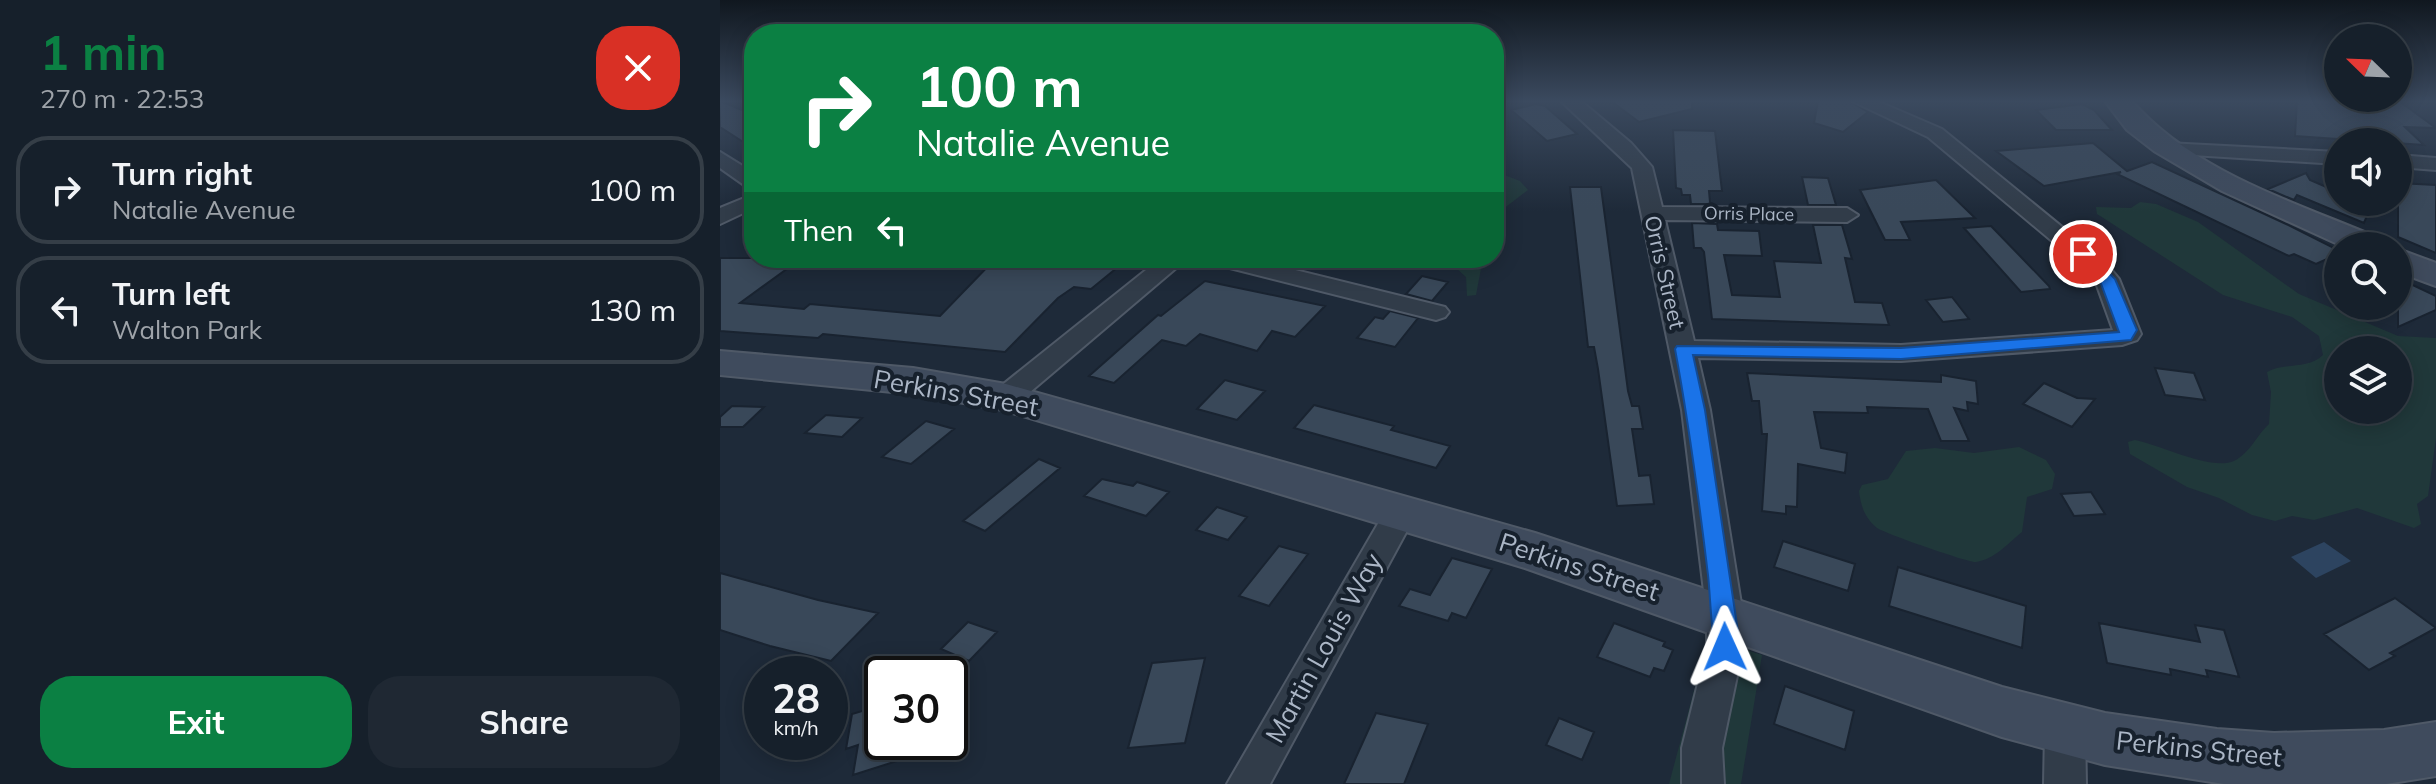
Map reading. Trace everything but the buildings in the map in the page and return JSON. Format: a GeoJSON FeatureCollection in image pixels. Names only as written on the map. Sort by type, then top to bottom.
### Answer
{"type":"FeatureCollection","features":[{"type":"Feature","properties":{"kind":"street","name":"Orris Street"},"geometry":{"type":"LineString","coordinates":[[1611,138],[1638,162],[1645,178],[1696,410],[1725,616],[1725,647],[1702,748],[1703,784]]}},
{"type":"Feature","properties":{"kind":"street"},"geometry":{"type":"LineString","coordinates":[[1683,349],[1901,353],[2125,337],[2128,330],[2107,279],[2097,267],[1941,138]]}},
{"type":"Feature","properties":{"kind":"street"},"geometry":{"type":"LineString","coordinates":[[2152,138],[2220,178],[2338,232]]}},
{"type":"Feature","properties":{"kind":"street"},"geometry":{"type":"LineString","coordinates":[[2167,149],[2324,157]]}},
{"type":"Feature","properties":{"kind":"street"},"geometry":{"type":"LineString","coordinates":[[720,158],[744,176]]}},
{"type":"Feature","properties":{"kind":"street"},"geometry":{"type":"LineString","coordinates":[[2412,162],[2436,164]]}},
{"type":"Feature","properties":{"kind":"street"},"geometry":{"type":"LineString","coordinates":[[720,217],[744,205]]}},
{"type":"Feature","properties":{"kind":"street","name":"Orris Place"},"geometry":{"type":"LineString","coordinates":[[1652,213],[1847,215]]}},
{"type":"Feature","properties":{"kind":"street"},"geometry":{"type":"LineString","coordinates":[[2412,265],[2436,276]]}},
{"type":"Feature","properties":{"kind":"street"},"geometry":{"type":"LineString","coordinates":[[1006,397],[1164,268]]}},
{"type":"Feature","properties":{"kind":"street"},"geometry":{"type":"LineString","coordinates":[[1258,268],[1436,312]]}},
{"type":"Feature","properties":{"kind":"street","name":"Perkins Street"},"geometry":{"type":"LineString","coordinates":[[720,363],[913,381],[1006,397],[1614,577],[2065,731],[2221,756],[2297,760],[2358,758],[2436,749]]}},
{"type":"Feature","properties":{"kind":"street","name":"Martin Louis Way"},"geometry":{"type":"LineString","coordinates":[[1248,784],[1401,512]]}},
{"type":"Feature","properties":{"kind":"street"},"geometry":{"type":"LineString","coordinates":[[2065,731],[2065,784]]}},
{"type":"Feature","properties":{"kind":"green space"},"geometry":{"type":"Polygon","coordinates":[[[1504,175],[1520,181],[1528,190],[1504,208],[1504,175]]]}},
{"type":"Feature","properties":{"kind":"green space"},"geometry":{"type":"Polygon","coordinates":[[[2140,202],[2156,204],[2198,222],[2299,294],[2324,305],[2324,320],[2360,320],[2398,336],[2324,336],[2324,424],[2412,424],[2412,337],[2436,338],[2436,438],[2428,496],[2417,504],[2421,524],[2414,528],[2357,508],[2314,520],[2292,516],[2275,521],[2252,515],[2219,498],[2187,487],[2130,454],[2128,442],[2135,440],[2212,463],[2234,461],[2245,453],[2269,424],[2271,392],[2267,372],[2310,363],[2323,355],[2319,336],[2292,317],[2223,295],[2097,214],[2096,207],[2131,208],[2140,202]]]}},
{"type":"Feature","properties":{"kind":"green space"},"geometry":{"type":"Polygon","coordinates":[[[1456,268],[1481,268],[1476,295],[1467,296],[1466,277],[1456,268]]]}},
{"type":"Feature","properties":{"kind":"green space"},"geometry":{"type":"Polygon","coordinates":[[[2019,447],[2046,460],[2055,474],[2052,489],[2027,497],[2022,532],[1989,558],[1976,562],[1959,558],[1883,531],[1869,520],[1864,511],[1859,491],[1862,485],[1888,479],[1906,451],[1935,448],[1974,453],[2019,447]]]}},
{"type":"Feature","properties":{"kind":"green space"},"geometry":{"type":"Polygon","coordinates":[[[1708,638],[1762,655],[1741,784],[1669,784],[1708,638]]]}},
{"type":"Feature","properties":{"kind":"water"},"geometry":{"type":"Polygon","coordinates":[[[2324,542],[2351,561],[2316,578],[2291,557],[2324,542]]]}},
{"type":"Feature","properties":{"kind":"route"},"geometry":{"type":"LineString","coordinates":[[1725,647],[1720,576],[1696,410],[1683,349],[1901,353],[2125,337],[2128,330],[2107,279],[2083,254]]}}]}
